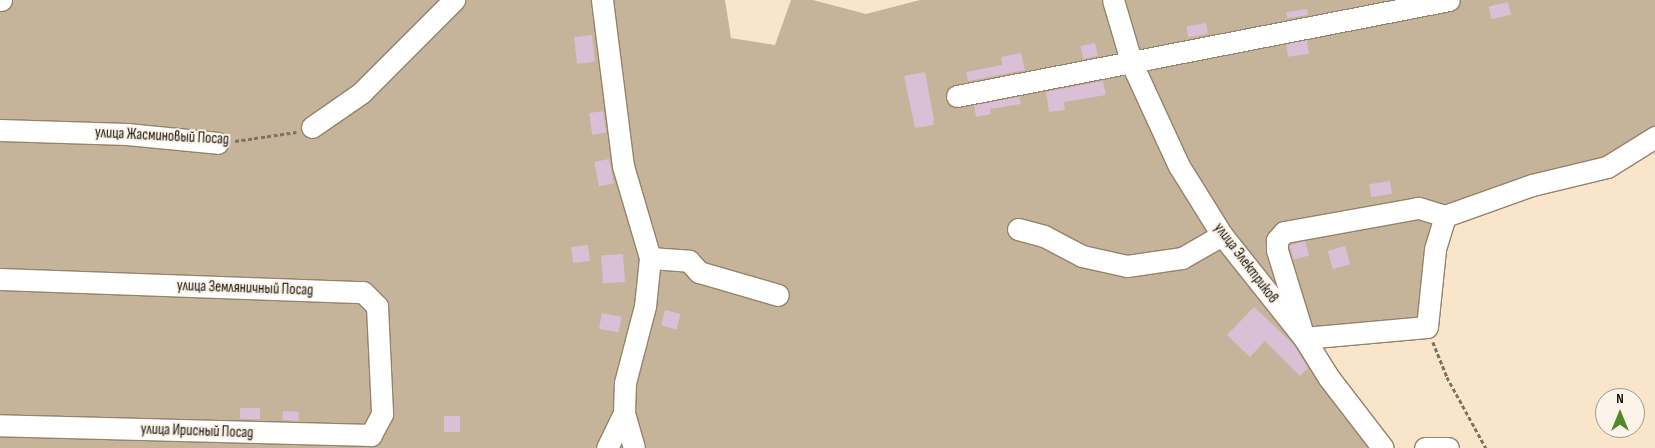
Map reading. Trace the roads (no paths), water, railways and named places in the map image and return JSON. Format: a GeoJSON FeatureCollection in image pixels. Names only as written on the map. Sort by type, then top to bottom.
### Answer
{"type":"FeatureCollection","features":[{"type":"Feature","properties":{"kind":"street"},"geometry":{"type":"LineString","coordinates":[[312,127],[361,93],[454,0]]}},
{"type":"Feature","properties":{"kind":"street"},"geometry":{"type":"LineString","coordinates":[[602,0],[623,166],[650,258],[645,306],[625,383],[624,413],[634,448]]}},
{"type":"Feature","properties":{"kind":"street","name":"улица Электриков"},"geometry":{"type":"LineString","coordinates":[[1113,0],[1132,64],[1180,166],[1222,235],[1304,338],[1329,378],[1383,448]]}},
{"type":"Feature","properties":{"kind":"street"},"geometry":{"type":"LineString","coordinates":[[957,96],[1132,64],[1253,37],[1449,0]]}},
{"type":"Feature","properties":{"kind":"street","name":"улица Жасминовый Посад"},"geometry":{"type":"LineString","coordinates":[[0,130],[118,133],[218,143]]}},
{"type":"Feature","properties":{"kind":"street"},"geometry":{"type":"LineString","coordinates":[[1445,216],[1435,249],[1427,327],[1304,338],[1277,250],[1277,240],[1284,232],[1418,208],[1445,216],[1532,185],[1607,167],[1655,137]]}},
{"type":"Feature","properties":{"kind":"street"},"geometry":{"type":"LineString","coordinates":[[1018,229],[1044,236],[1082,256],[1127,266],[1182,258],[1222,235]]}},
{"type":"Feature","properties":{"kind":"street"},"geometry":{"type":"LineString","coordinates":[[650,258],[689,261],[699,272],[778,295]]}},
{"type":"Feature","properties":{"kind":"street","name":"улица Земляничный Посад"},"geometry":{"type":"LineString","coordinates":[[0,279],[363,292],[377,306],[382,414]]}},
{"type":"Feature","properties":{"kind":"street"},"geometry":{"type":"LineString","coordinates":[[607,448],[624,413]]}},
{"type":"Feature","properties":{"kind":"street","name":"улица Ирисный Посад"},"geometry":{"type":"LineString","coordinates":[[0,425],[371,435],[382,414]]}},
{"type":"Feature","properties":{"kind":"street"},"geometry":{"type":"LineString","coordinates":[[1426,448],[1448,448]]}}]}
